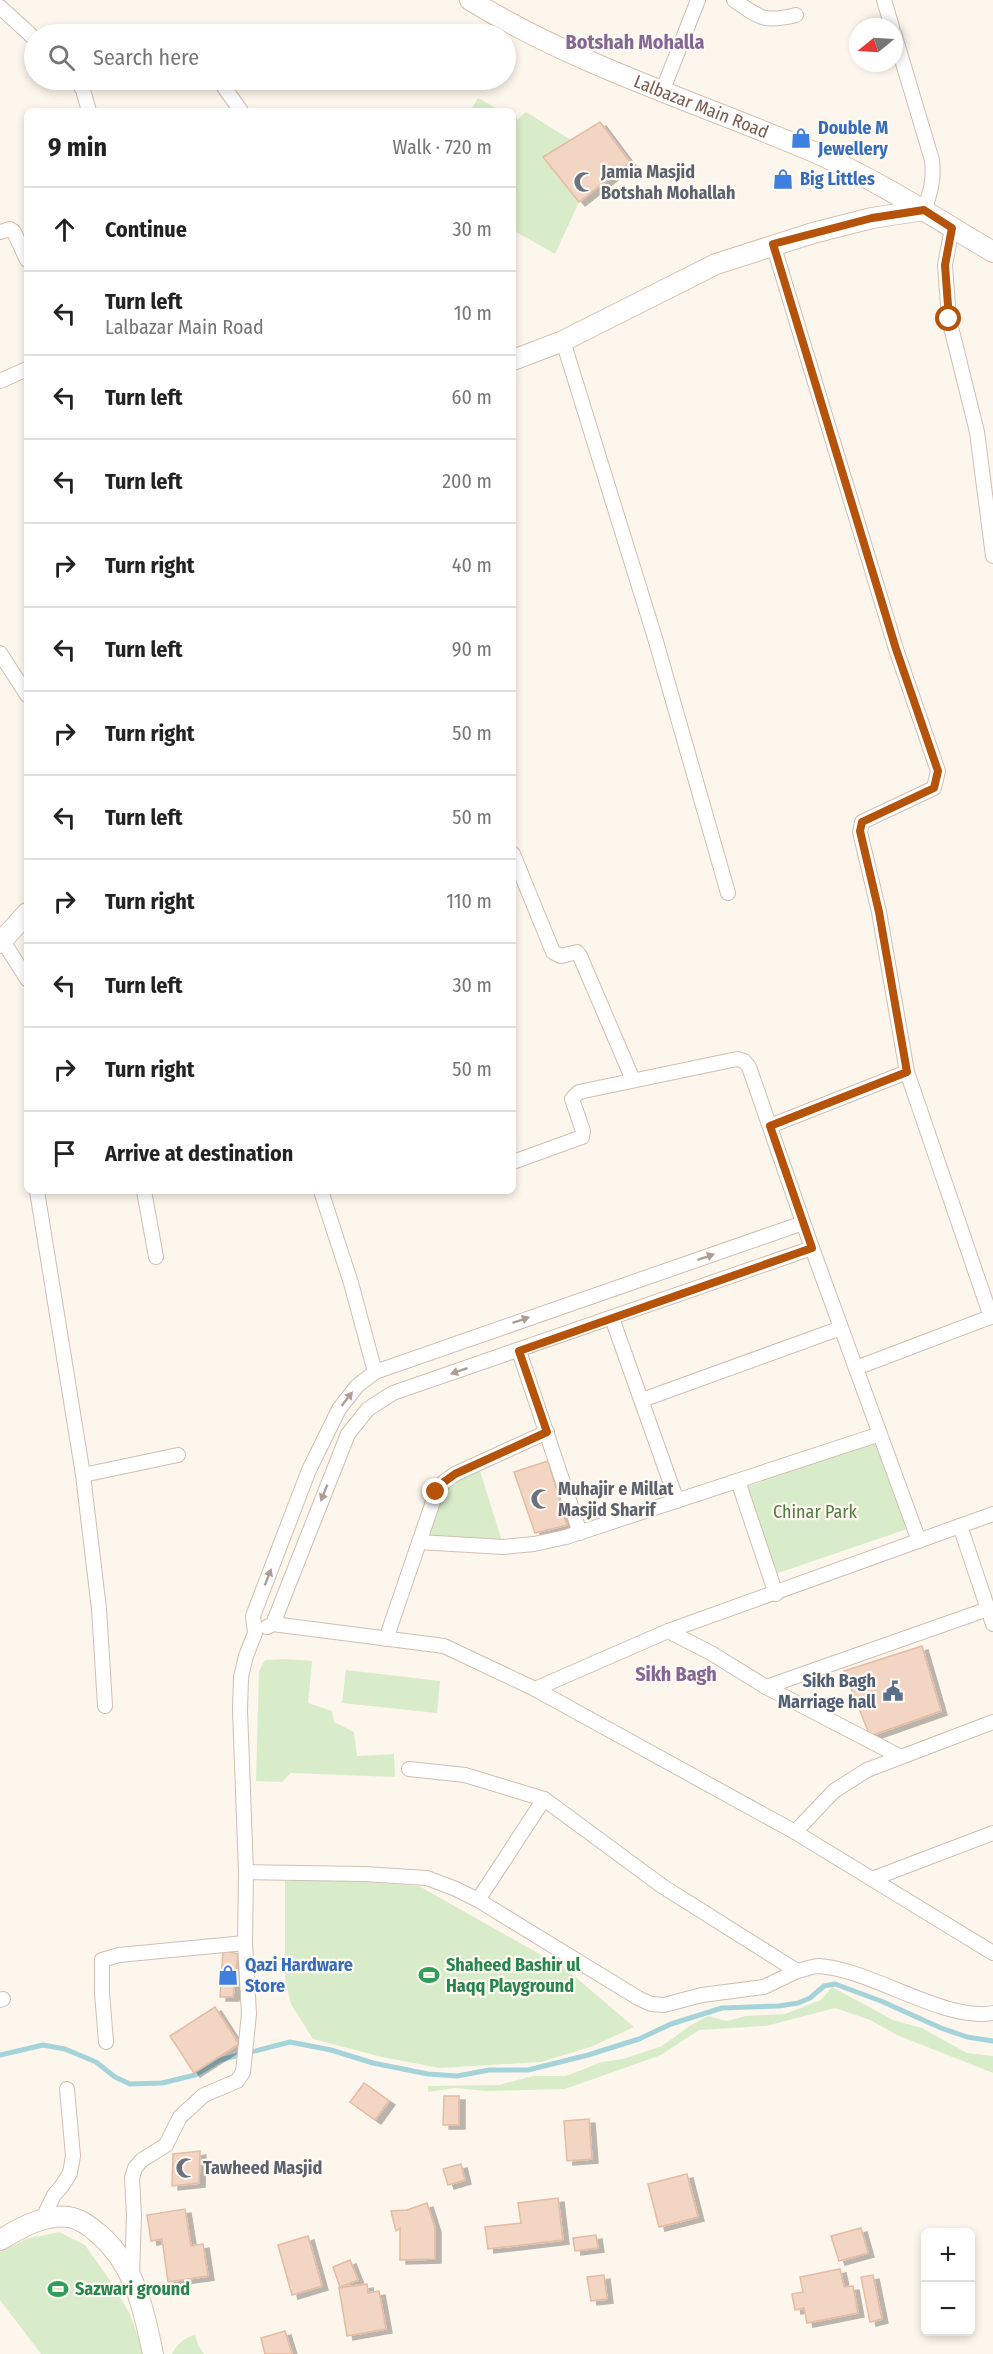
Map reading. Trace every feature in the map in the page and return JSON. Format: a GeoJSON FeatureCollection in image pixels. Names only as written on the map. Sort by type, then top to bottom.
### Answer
{"type":"FeatureCollection","features":[{"type":"Feature","properties":{"kind":"street","name":"Lalbazar Main Road"},"geometry":{"type":"LineString","coordinates":[[470,0],[512,24]]}},
{"type":"Feature","properties":{"kind":"street"},"geometry":{"type":"LineString","coordinates":[[662,92],[698,0]]}},
{"type":"Feature","properties":{"kind":"street"},"geometry":{"type":"LineString","coordinates":[[734,0],[762,18],[776,20],[796,15]]}},
{"type":"Feature","properties":{"kind":"street"},"geometry":{"type":"LineString","coordinates":[[884,0],[889,18]]}},
{"type":"Feature","properties":{"kind":"street"},"geometry":{"type":"LineString","coordinates":[[3,16],[24,32]]}},
{"type":"Feature","properties":{"kind":"street","name":"Lalbazar Main Road"},"geometry":{"type":"LineString","coordinates":[[516,26],[569,54],[815,153],[867,178],[993,252]]}},
{"type":"Feature","properties":{"kind":"street"},"geometry":{"type":"LineString","coordinates":[[516,359],[563,341],[716,264],[773,244],[872,218],[924,210],[932,189],[934,175],[932,160],[903,63]]}},
{"type":"Feature","properties":{"kind":"street"},"geometry":{"type":"LineString","coordinates":[[83,90],[88,108]]}},
{"type":"Feature","properties":{"kind":"street"},"geometry":{"type":"LineString","coordinates":[[226,90],[239,108]]}},
{"type":"Feature","properties":{"kind":"street"},"geometry":{"type":"LineString","coordinates":[[952,228],[945,265],[949,319],[977,432],[993,556]]}},
{"type":"Feature","properties":{"kind":"street"},"geometry":{"type":"LineString","coordinates":[[0,232],[10,229],[14,232],[24,254]]}},
{"type":"Feature","properties":{"kind":"street"},"geometry":{"type":"LineString","coordinates":[[773,244],[896,649],[938,771],[934,788],[873,815],[862,822],[860,831],[879,912],[907,1072],[992,1317],[856,1368]]}},
{"type":"Feature","properties":{"kind":"street"},"geometry":{"type":"LineString","coordinates":[[563,341],[655,638],[728,893]]}},
{"type":"Feature","properties":{"kind":"street"},"geometry":{"type":"LineString","coordinates":[[0,381],[24,370]]}},
{"type":"Feature","properties":{"kind":"street"},"geometry":{"type":"LineString","coordinates":[[0,653],[24,690]]}},
{"type":"Feature","properties":{"kind":"street"},"geometry":{"type":"LineString","coordinates":[[516,861],[554,952],[561,956],[577,952],[580,956],[633,1080]]}},
{"type":"Feature","properties":{"kind":"street"},"geometry":{"type":"LineString","coordinates":[[24,916],[1,942],[24,975]]}},
{"type":"Feature","properties":{"kind":"street"},"geometry":{"type":"LineString","coordinates":[[516,1161],[582,1137],[583,1131],[573,1100],[579,1092],[737,1059],[744,1061],[749,1067],[803,1223],[919,1541]]}},
{"type":"Feature","properties":{"kind":"street"},"geometry":{"type":"LineString","coordinates":[[770,1126],[907,1072]]}},
{"type":"Feature","properties":{"kind":"street"},"geometry":{"type":"LineString","coordinates":[[37,1194],[83,1475],[99,1609],[105,1707]]}},
{"type":"Feature","properties":{"kind":"street"},"geometry":{"type":"LineString","coordinates":[[145,1194],[156,1257]]}},
{"type":"Feature","properties":{"kind":"street"},"geometry":{"type":"LineString","coordinates":[[322,1194],[351,1283],[375,1372]]}},
{"type":"Feature","properties":{"kind":"street"},"geometry":{"type":"LineString","coordinates":[[132,2275],[134,2215],[132,2178],[135,2168],[142,2160],[166,2145],[180,2117],[204,2095],[237,2081],[243,2072],[249,2014],[245,1943],[246,1872],[240,1710],[242,1677],[246,1656],[255,1633],[253,1616],[309,1470],[339,1408],[357,1386],[375,1372],[803,1223]]}},
{"type":"Feature","properties":{"kind":"street"},"geometry":{"type":"LineString","coordinates":[[273,1624],[348,1434],[368,1409],[393,1393],[812,1248]]}},
{"type":"Feature","properties":{"kind":"street"},"geometry":{"type":"LineString","coordinates":[[612,1318],[676,1501]]}},
{"type":"Feature","properties":{"kind":"street"},"geometry":{"type":"LineString","coordinates":[[642,1400],[841,1328]]}},
{"type":"Feature","properties":{"kind":"street"},"geometry":{"type":"LineString","coordinates":[[519,1351],[580,1533]]}},
{"type":"Feature","properties":{"kind":"street"},"geometry":{"type":"LineString","coordinates":[[386,1639],[436,1492],[455,1474],[547,1432]]}},
{"type":"Feature","properties":{"kind":"street"},"geometry":{"type":"LineString","coordinates":[[419,1542],[503,1548],[534,1544],[580,1533],[880,1434]]}},
{"type":"Feature","properties":{"kind":"street"},"geometry":{"type":"LineString","coordinates":[[83,1475],[178,1455]]}},
{"type":"Feature","properties":{"kind":"street"},"geometry":{"type":"LineString","coordinates":[[738,1481],[776,1594]]}},
{"type":"Feature","properties":{"kind":"street"},"geometry":{"type":"LineString","coordinates":[[535,1689],[668,1631],[993,1514]]}},
{"type":"Feature","properties":{"kind":"street"},"geometry":{"type":"LineString","coordinates":[[960,1526],[993,1624]]}},
{"type":"Feature","properties":{"kind":"street"},"geometry":{"type":"LineString","coordinates":[[766,1687],[988,1609]]}},
{"type":"Feature","properties":{"kind":"street"},"geometry":{"type":"LineString","coordinates":[[255,1633],[273,1624],[444,1646],[535,1689],[795,1832],[993,1953]]}},
{"type":"Feature","properties":{"kind":"street"},"geometry":{"type":"LineString","coordinates":[[668,1631],[711,1653],[766,1687],[899,1756]]}},
{"type":"Feature","properties":{"kind":"street"},"geometry":{"type":"LineString","coordinates":[[795,1832],[834,1791],[867,1770],[993,1722]]}},
{"type":"Feature","properties":{"kind":"street"},"geometry":{"type":"LineString","coordinates":[[409,1769],[465,1775],[544,1799],[662,1886],[797,1971]]}},
{"type":"Feature","properties":{"kind":"street"},"geometry":{"type":"LineString","coordinates":[[478,1900],[544,1799]]}},
{"type":"Feature","properties":{"kind":"street"},"geometry":{"type":"LineString","coordinates":[[872,1879],[993,1833]]}},
{"type":"Feature","properties":{"kind":"street"},"geometry":{"type":"LineString","coordinates":[[246,1872],[364,1874],[427,1878],[478,1900],[651,2004],[664,2005],[702,1995],[764,1987],[797,1971],[818,1966],[856,1974],[946,2008],[984,2015],[993,2013]]}},
{"type":"Feature","properties":{"kind":"street"},"geometry":{"type":"LineString","coordinates":[[979,1944],[993,1939]]}},
{"type":"Feature","properties":{"kind":"street"},"geometry":{"type":"LineString","coordinates":[[105,2042],[102,1960],[119,1955],[245,1943]]}},
{"type":"Feature","properties":{"kind":"street"},"geometry":{"type":"LineString","coordinates":[[42,2220],[50,2202],[70,2173],[73,2156],[67,2089]]}},
{"type":"Feature","properties":{"kind":"street"},"geometry":{"type":"LineString","coordinates":[[0,2240],[20,2227],[42,2220],[69,2217],[88,2224],[111,2244],[132,2275],[146,2317],[153,2354]]}},
{"type":"Feature","properties":{"kind":"green space"},"geometry":{"type":"Polygon","coordinates":[[[478,98],[496,108],[472,108],[478,98]]]}},
{"type":"Feature","properties":{"kind":"green space"},"geometry":{"type":"Polygon","coordinates":[[[526,112],[571,140],[544,157],[579,202],[555,254],[516,232],[517,120],[526,112]]]}},
{"type":"Feature","properties":{"kind":"green space","name":"Chinar Park"},"geometry":{"type":"Polygon","coordinates":[[[876,1443],[907,1529],[775,1574],[746,1487],[876,1443]]]}},
{"type":"Feature","properties":{"kind":"green space"},"geometry":{"type":"Polygon","coordinates":[[[480,1471],[502,1541],[429,1537],[434,1512],[442,1494],[457,1481],[480,1471]]]}},
{"type":"Feature","properties":{"kind":"green space"},"geometry":{"type":"Polygon","coordinates":[[[265,1660],[312,1661],[308,1703],[332,1711],[334,1722],[354,1732],[357,1756],[394,1754],[395,1777],[291,1773],[282,1782],[256,1781],[259,1671],[265,1660]]]}},
{"type":"Feature","properties":{"kind":"green space"},"geometry":{"type":"Polygon","coordinates":[[[346,1670],[440,1681],[437,1713],[342,1703],[346,1670]]]}},
{"type":"Feature","properties":{"kind":"green space","name":"Shaheed Bashir ul Haqq Playground"},"geometry":{"type":"Polygon","coordinates":[[[337,1880],[419,1886],[566,1969],[634,2027],[593,2046],[541,2062],[440,2068],[382,2057],[313,2039],[291,2004],[285,1980],[285,1881],[337,1880]]]}},
{"type":"Feature","properties":{"kind":"green space"},"geometry":{"type":"Polygon","coordinates":[[[832,1987],[893,2020],[922,2028],[967,2053],[993,2056],[993,2073],[897,2035],[870,2020],[835,2008],[766,2026],[699,2030],[661,2055],[565,2089],[486,2091],[454,2088],[428,2092],[428,2086],[499,2085],[533,2076],[566,2076],[602,2062],[623,2059],[662,2046],[708,2016],[727,2021],[746,2016],[785,2014],[821,2000],[832,1987]]]}},
{"type":"Feature","properties":{"kind":"green space","name":"Sazwari ground"},"geometry":{"type":"Polygon","coordinates":[[[59,2232],[85,2245],[109,2279],[130,2314],[144,2354],[41,2354],[0,2300],[0,2252],[26,2239],[59,2232]]]}},
{"type":"Feature","properties":{"kind":"green space"},"geometry":{"type":"Polygon","coordinates":[[[195,2335],[204,2354],[172,2354],[181,2342],[195,2335]]]}},
{"type":"Feature","properties":{"kind":"building","name":"Jamia Masjid Botshah Mohallah"},"geometry":{"type":"Polygon","coordinates":[[[600,122],[630,162],[579,202],[543,157],[600,122]]]}},
{"type":"Feature","properties":{"kind":"building","name":"Muhajir e Millat Masjid Sharif"},"geometry":{"type":"Polygon","coordinates":[[[548,1461],[567,1525],[535,1533],[514,1472],[548,1461]]]}},
{"type":"Feature","properties":{"kind":"building","name":"Sikh Bagh Marriage hall"},"geometry":{"type":"Polygon","coordinates":[[[922,1646],[941,1711],[870,1736],[844,1671],[922,1646]]]}},
{"type":"Feature","properties":{"kind":"building","name":"Qazi Hardware Store"},"geometry":{"type":"Polygon","coordinates":[[[223,1950],[238,1954],[233,1997],[220,1997],[223,1950]]]}},
{"type":"Feature","properties":{"kind":"building"},"geometry":{"type":"Polygon","coordinates":[[[215,2007],[239,2044],[194,2073],[170,2036],[215,2007]]]}},
{"type":"Feature","properties":{"kind":"building"},"geometry":{"type":"Polygon","coordinates":[[[364,2083],[389,2101],[375,2120],[350,2102],[364,2083]]]}},
{"type":"Feature","properties":{"kind":"building"},"geometry":{"type":"Polygon","coordinates":[[[444,2096],[459,2096],[459,2125],[443,2125],[444,2096]]]}},
{"type":"Feature","properties":{"kind":"building"},"geometry":{"type":"Polygon","coordinates":[[[589,2119],[592,2159],[567,2161],[564,2121],[589,2119]]]}},
{"type":"Feature","properties":{"kind":"building","name":"Tawheed Masjid"},"geometry":{"type":"Polygon","coordinates":[[[200,2151],[199,2183],[172,2186],[173,2154],[200,2151]]]}},
{"type":"Feature","properties":{"kind":"building"},"geometry":{"type":"Polygon","coordinates":[[[461,2164],[465,2180],[448,2185],[443,2169],[461,2164]]]}},
{"type":"Feature","properties":{"kind":"building"},"geometry":{"type":"Polygon","coordinates":[[[687,2174],[698,2217],[659,2227],[648,2184],[687,2174]]]}},
{"type":"Feature","properties":{"kind":"building"},"geometry":{"type":"Polygon","coordinates":[[[558,2198],[563,2240],[488,2249],[485,2227],[521,2223],[518,2203],[558,2198]]]}},
{"type":"Feature","properties":{"kind":"building"},"geometry":{"type":"Polygon","coordinates":[[[427,2203],[435,2228],[435,2259],[400,2260],[400,2228],[396,2231],[391,2211],[407,2210],[427,2203]]]}},
{"type":"Feature","properties":{"kind":"building"},"geometry":{"type":"Polygon","coordinates":[[[185,2209],[191,2246],[203,2244],[208,2276],[168,2282],[162,2239],[151,2241],[147,2215],[185,2209]]]}},
{"type":"Feature","properties":{"kind":"building"},"geometry":{"type":"Polygon","coordinates":[[[861,2228],[868,2253],[839,2261],[831,2236],[861,2228]]]}},
{"type":"Feature","properties":{"kind":"building"},"geometry":{"type":"Polygon","coordinates":[[[596,2235],[598,2248],[575,2251],[573,2238],[596,2235]]]}},
{"type":"Feature","properties":{"kind":"building"},"geometry":{"type":"Polygon","coordinates":[[[308,2236],[322,2286],[292,2295],[278,2245],[308,2236]]]}},
{"type":"Feature","properties":{"kind":"building"},"geometry":{"type":"Polygon","coordinates":[[[350,2260],[358,2280],[340,2287],[333,2267],[350,2260]]]}},
{"type":"Feature","properties":{"kind":"building"},"geometry":{"type":"Polygon","coordinates":[[[840,2269],[844,2287],[853,2286],[858,2313],[807,2323],[804,2308],[795,2310],[792,2294],[803,2292],[800,2277],[840,2269]]]}},
{"type":"Feature","properties":{"kind":"building"},"geometry":{"type":"Polygon","coordinates":[[[604,2275],[607,2299],[591,2301],[587,2277],[604,2275]]]}},
{"type":"Feature","properties":{"kind":"building"},"geometry":{"type":"Polygon","coordinates":[[[873,2275],[882,2319],[870,2322],[861,2277],[873,2275]]]}},
{"type":"Feature","properties":{"kind":"building"},"geometry":{"type":"Polygon","coordinates":[[[367,2284],[368,2293],[379,2291],[386,2329],[347,2336],[339,2288],[367,2284]]]}},
{"type":"Feature","properties":{"kind":"building"},"geometry":{"type":"Polygon","coordinates":[[[285,2331],[292,2354],[265,2354],[261,2338],[285,2331]]]}},
{"type":"Feature","properties":{"kind":"waterway"},"geometry":{"type":"LineString","coordinates":[[0,2055],[43,2045],[65,2049],[96,2062],[115,2077],[130,2084],[162,2083],[195,2075],[220,2060],[290,2042],[428,2074],[457,2076],[489,2070],[528,2070],[639,2039],[671,2024],[722,2008],[798,2003],[810,1998],[824,1986],[835,1984],[881,2001],[941,2028],[967,2037],[993,2041]]}},
{"type":"Feature","properties":{"kind":"place","name":"Double M Jewellery"},"geometry":{"type":"Point","coordinates":[801,138]}},
{"type":"Feature","properties":{"kind":"place","name":"Big Littles"},"geometry":{"type":"Point","coordinates":[783,179]}},
{"type":"Feature","properties":{"kind":"place","name":"Jamia Masjid Botshah Mohallah"},"geometry":{"type":"Point","coordinates":[584,182]}},
{"type":"Feature","properties":{"kind":"place","name":"Muhajir e Millat Masjid Sharif"},"geometry":{"type":"Point","coordinates":[541,1499]}},
{"type":"Feature","properties":{"kind":"place","name":"Sikh Bagh Marriage hall"},"geometry":{"type":"Point","coordinates":[893,1691]}},
{"type":"Feature","properties":{"kind":"place","name":"Qazi Hardware Store"},"geometry":{"type":"Point","coordinates":[228,1975]}},
{"type":"Feature","properties":{"kind":"place","name":"Shaheed Bashir ul Haqq Playground"},"geometry":{"type":"Point","coordinates":[429,1975]}},
{"type":"Feature","properties":{"kind":"place","name":"Tawheed Masjid"},"geometry":{"type":"Point","coordinates":[186,2168]}},
{"type":"Feature","properties":{"kind":"place","name":"Sazwari ground"},"geometry":{"type":"Point","coordinates":[58,2289]}},
{"type":"Feature","properties":{"kind":"district","name":"Botshah Mohalla"},"geometry":{"type":"Point","coordinates":[635,42]}},
{"type":"Feature","properties":{"kind":"district","name":"Sikh Bagh"},"geometry":{"type":"Point","coordinates":[676,1674]}},
{"type":"Feature","properties":{"kind":"route"},"geometry":{"type":"LineString","coordinates":[[436,1492],[455,1474],[547,1432],[519,1351],[812,1248],[770,1126],[907,1072],[879,912],[860,831],[862,822],[873,815],[934,788],[938,771],[896,649],[773,244],[872,218],[924,210],[952,228],[945,265],[949,319]]}}]}
